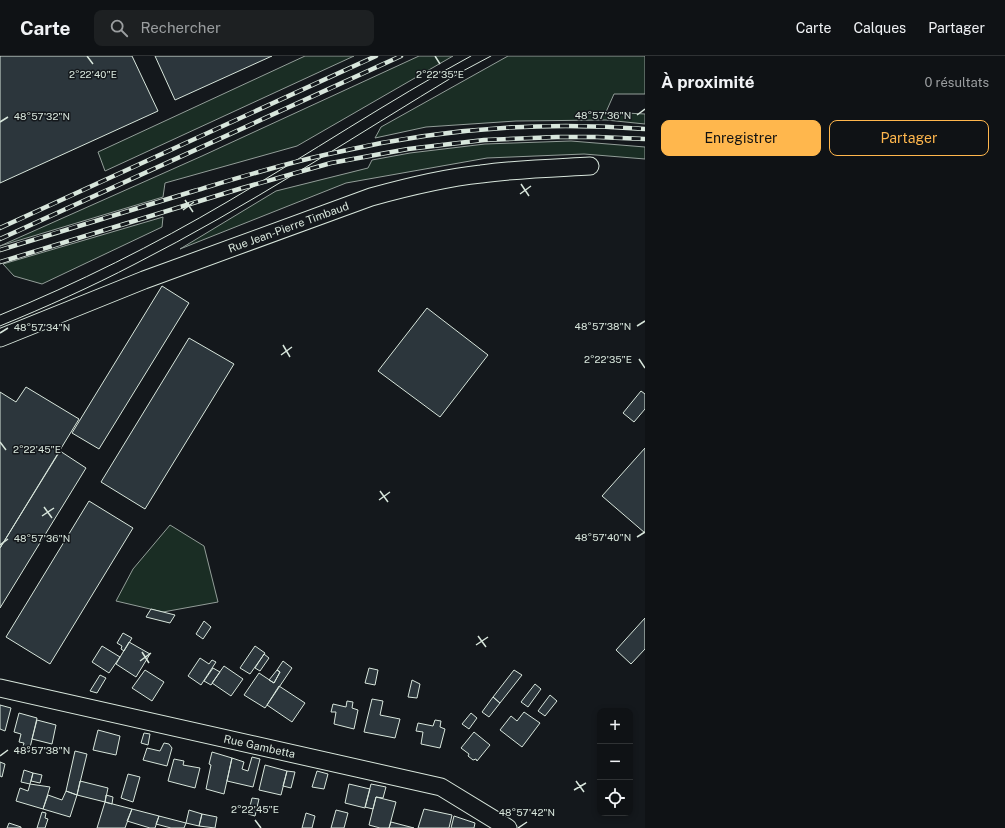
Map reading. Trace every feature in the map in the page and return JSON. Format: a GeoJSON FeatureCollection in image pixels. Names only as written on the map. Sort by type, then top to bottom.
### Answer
{"type":"FeatureCollection","features":[{"type":"Feature","properties":{"kind":"street","name":"Rue Jean-Pierre Timbaud"},"geometry":{"type":"LineString","coordinates":[[0,338],[144,280],[371,197],[421,184],[481,174],[590,166]]}},
{"type":"Feature","properties":{"kind":"street","name":"Rue Gambetta"},"geometry":{"type":"LineString","coordinates":[[0,688],[441,787],[508,828]]}},
{"type":"Feature","properties":{"kind":"green space"},"geometry":{"type":"Polygon","coordinates":[[[305,56],[354,56],[105,171],[98,152],[305,56]]]}},
{"type":"Feature","properties":{"kind":"green space"},"geometry":{"type":"Polygon","coordinates":[[[419,56],[453,56],[297,146],[165,183],[163,197],[0,246],[202,156],[419,56]]]}},
{"type":"Feature","properties":{"kind":"green space"},"geometry":{"type":"Polygon","coordinates":[[[508,56],[645,56],[645,94],[614,94],[606,112],[645,114],[645,124],[606,120],[516,121],[426,127],[375,138],[381,127],[508,56]]]}},
{"type":"Feature","properties":{"kind":"green space"},"geometry":{"type":"Polygon","coordinates":[[[571,141],[645,147],[645,159],[584,154],[487,158],[346,183],[180,249],[276,191],[368,168],[372,160],[410,153],[485,144],[571,141]]]}},
{"type":"Feature","properties":{"kind":"green space"},"geometry":{"type":"Polygon","coordinates":[[[163,217],[162,227],[42,284],[14,276],[3,264],[163,217]]]}},
{"type":"Feature","properties":{"kind":"green space"},"geometry":{"type":"Polygon","coordinates":[[[170,525],[204,546],[218,602],[163,612],[116,601],[133,569],[170,525]]]}},
{"type":"Feature","properties":{"kind":"building"},"geometry":{"type":"Polygon","coordinates":[[[0,56],[132,56],[158,111],[0,183],[0,56]]]}},
{"type":"Feature","properties":{"kind":"building"},"geometry":{"type":"Polygon","coordinates":[[[155,56],[272,56],[175,100],[155,56]]]}},
{"type":"Feature","properties":{"kind":"building"},"geometry":{"type":"Polygon","coordinates":[[[162,286],[189,303],[99,449],[72,433],[162,286]]]}},
{"type":"Feature","properties":{"kind":"building"},"geometry":{"type":"Polygon","coordinates":[[[427,308],[488,355],[440,417],[378,371],[427,308]]]}},
{"type":"Feature","properties":{"kind":"building"},"geometry":{"type":"Polygon","coordinates":[[[189,338],[234,364],[145,509],[101,482],[189,338]]]}},
{"type":"Feature","properties":{"kind":"building"},"geometry":{"type":"Polygon","coordinates":[[[26,387],[79,419],[0,548],[0,392],[16,402],[26,387]]]}},
{"type":"Feature","properties":{"kind":"building"},"geometry":{"type":"Polygon","coordinates":[[[641,391],[645,394],[645,409],[634,422],[623,413],[641,391]]]}},
{"type":"Feature","properties":{"kind":"building"},"geometry":{"type":"Polygon","coordinates":[[[645,448],[645,533],[602,496],[645,448]]]}},
{"type":"Feature","properties":{"kind":"building"},"geometry":{"type":"Polygon","coordinates":[[[60,451],[86,468],[0,608],[0,548],[60,451]]]}},
{"type":"Feature","properties":{"kind":"building"},"geometry":{"type":"Polygon","coordinates":[[[89,501],[133,528],[50,664],[6,637],[89,501]]]}},
{"type":"Feature","properties":{"kind":"building"},"geometry":{"type":"Polygon","coordinates":[[[151,609],[175,615],[170,623],[146,617],[151,609]]]}},
{"type":"Feature","properties":{"kind":"building"},"geometry":{"type":"Polygon","coordinates":[[[645,618],[645,649],[631,664],[616,650],[645,618]]]}},
{"type":"Feature","properties":{"kind":"building"},"geometry":{"type":"Polygon","coordinates":[[[204,621],[211,627],[203,639],[196,634],[204,621]]]}},
{"type":"Feature","properties":{"kind":"building"},"geometry":{"type":"Polygon","coordinates":[[[123,633],[132,638],[124,651],[121,649],[122,646],[117,643],[123,633]]]}},
{"type":"Feature","properties":{"kind":"building"},"geometry":{"type":"Polygon","coordinates":[[[129,642],[150,654],[136,677],[116,664],[129,642]]]}},
{"type":"Feature","properties":{"kind":"building"},"geometry":{"type":"Polygon","coordinates":[[[102,646],[120,657],[109,673],[92,662],[102,646]]]}},
{"type":"Feature","properties":{"kind":"building"},"geometry":{"type":"Polygon","coordinates":[[[255,646],[265,653],[250,674],[240,668],[255,646]]]}},
{"type":"Feature","properties":{"kind":"building"},"geometry":{"type":"Polygon","coordinates":[[[264,654],[269,658],[260,671],[255,668],[264,654]]]}},
{"type":"Feature","properties":{"kind":"building"},"geometry":{"type":"Polygon","coordinates":[[[200,658],[209,664],[212,660],[216,662],[201,685],[188,676],[200,658]]]}},
{"type":"Feature","properties":{"kind":"building"},"geometry":{"type":"Polygon","coordinates":[[[283,661],[292,668],[265,708],[244,695],[259,673],[274,683],[280,672],[277,670],[283,661]]]}},
{"type":"Feature","properties":{"kind":"building"},"geometry":{"type":"Polygon","coordinates":[[[224,666],[243,679],[231,696],[212,683],[224,666]]]}},
{"type":"Feature","properties":{"kind":"building"},"geometry":{"type":"Polygon","coordinates":[[[213,668],[220,672],[211,685],[204,681],[213,668]]]}},
{"type":"Feature","properties":{"kind":"building"},"geometry":{"type":"Polygon","coordinates":[[[369,668],[378,670],[375,685],[365,683],[369,668]]]}},
{"type":"Feature","properties":{"kind":"building"},"geometry":{"type":"Polygon","coordinates":[[[145,670],[164,682],[152,701],[132,688],[145,670]]]}},
{"type":"Feature","properties":{"kind":"building"},"geometry":{"type":"Polygon","coordinates":[[[277,670],[280,672],[274,683],[269,680],[277,670]]]}},
{"type":"Feature","properties":{"kind":"building"},"geometry":{"type":"Polygon","coordinates":[[[514,670],[522,675],[500,703],[493,697],[514,670]]]}},
{"type":"Feature","properties":{"kind":"building"},"geometry":{"type":"Polygon","coordinates":[[[100,675],[106,678],[97,693],[90,691],[100,675]]]}},
{"type":"Feature","properties":{"kind":"building"},"geometry":{"type":"Polygon","coordinates":[[[412,680],[420,684],[417,698],[408,697],[412,680]]]}},
{"type":"Feature","properties":{"kind":"building"},"geometry":{"type":"Polygon","coordinates":[[[535,684],[541,689],[528,707],[521,702],[535,684]]]}},
{"type":"Feature","properties":{"kind":"building"},"geometry":{"type":"Polygon","coordinates":[[[279,686],[305,703],[292,722],[267,705],[279,686]]]}},
{"type":"Feature","properties":{"kind":"building"},"geometry":{"type":"Polygon","coordinates":[[[550,695],[557,701],[545,716],[538,711],[550,695]]]}},
{"type":"Feature","properties":{"kind":"building"},"geometry":{"type":"Polygon","coordinates":[[[493,697],[500,703],[489,717],[482,712],[493,697]]]}},
{"type":"Feature","properties":{"kind":"building"},"geometry":{"type":"Polygon","coordinates":[[[372,699],[383,701],[380,715],[400,719],[395,738],[364,732],[372,699]]]}},
{"type":"Feature","properties":{"kind":"building"},"geometry":{"type":"Polygon","coordinates":[[[347,701],[353,702],[352,708],[358,710],[354,729],[334,724],[336,712],[331,712],[333,704],[346,707],[347,701]]]}},
{"type":"Feature","properties":{"kind":"building"},"geometry":{"type":"Polygon","coordinates":[[[0,705],[11,708],[5,731],[0,729],[0,705]]]}},
{"type":"Feature","properties":{"kind":"building"},"geometry":{"type":"Polygon","coordinates":[[[524,712],[540,723],[522,747],[500,730],[511,716],[517,721],[524,712]]]}},
{"type":"Feature","properties":{"kind":"building"},"geometry":{"type":"Polygon","coordinates":[[[19,713],[37,718],[29,752],[22,750],[24,743],[19,742],[21,734],[14,732],[19,713]]]}},
{"type":"Feature","properties":{"kind":"building"},"geometry":{"type":"Polygon","coordinates":[[[471,713],[477,718],[469,729],[462,724],[471,713]]]}},
{"type":"Feature","properties":{"kind":"building"},"geometry":{"type":"Polygon","coordinates":[[[37,720],[56,725],[52,744],[32,739],[37,720]]]}},
{"type":"Feature","properties":{"kind":"building"},"geometry":{"type":"Polygon","coordinates":[[[435,720],[441,721],[440,727],[445,729],[440,748],[421,744],[423,732],[416,731],[418,723],[433,726],[435,720]]]}},
{"type":"Feature","properties":{"kind":"building"},"geometry":{"type":"Polygon","coordinates":[[[98,730],[120,736],[116,755],[93,750],[98,730]]]}},
{"type":"Feature","properties":{"kind":"building"},"geometry":{"type":"Polygon","coordinates":[[[474,732],[490,745],[477,761],[476,759],[473,760],[468,756],[469,754],[461,748],[474,732]]]}},
{"type":"Feature","properties":{"kind":"building"},"geometry":{"type":"Polygon","coordinates":[[[144,733],[150,734],[148,745],[141,743],[144,733]]]}},
{"type":"Feature","properties":{"kind":"building"},"geometry":{"type":"Polygon","coordinates":[[[164,743],[169,744],[172,748],[167,766],[143,760],[147,748],[160,751],[164,743]]]}},
{"type":"Feature","properties":{"kind":"building"},"geometry":{"type":"Polygon","coordinates":[[[75,751],[87,754],[77,795],[66,791],[75,751]]]}},
{"type":"Feature","properties":{"kind":"building"},"geometry":{"type":"Polygon","coordinates":[[[212,752],[232,758],[224,794],[206,789],[212,752]]]}},
{"type":"Feature","properties":{"kind":"building"},"geometry":{"type":"Polygon","coordinates":[[[252,757],[260,759],[253,787],[227,781],[232,758],[244,762],[242,769],[248,771],[252,757]]]}},
{"type":"Feature","properties":{"kind":"building"},"geometry":{"type":"Polygon","coordinates":[[[174,759],[184,761],[183,765],[200,768],[195,788],[168,781],[174,759]]]}},
{"type":"Feature","properties":{"kind":"building"},"geometry":{"type":"Polygon","coordinates":[[[0,762],[5,764],[2,777],[0,776],[0,762]]]}},
{"type":"Feature","properties":{"kind":"building"},"geometry":{"type":"Polygon","coordinates":[[[265,765],[287,771],[281,795],[259,790],[265,765]]]}},
{"type":"Feature","properties":{"kind":"building"},"geometry":{"type":"Polygon","coordinates":[[[24,770],[33,773],[30,784],[21,782],[24,770]]]}},
{"type":"Feature","properties":{"kind":"building"},"geometry":{"type":"Polygon","coordinates":[[[287,771],[295,772],[291,788],[283,786],[287,771]]]}},
{"type":"Feature","properties":{"kind":"building"},"geometry":{"type":"Polygon","coordinates":[[[317,771],[328,774],[324,789],[312,787],[317,771]]]}},
{"type":"Feature","properties":{"kind":"building"},"geometry":{"type":"Polygon","coordinates":[[[33,773],[42,775],[40,783],[31,781],[33,773]]]}},
{"type":"Feature","properties":{"kind":"building"},"geometry":{"type":"Polygon","coordinates":[[[128,774],[140,777],[133,802],[121,798],[128,774]]]}},
{"type":"Feature","properties":{"kind":"building"},"geometry":{"type":"Polygon","coordinates":[[[80,781],[108,788],[105,802],[77,795],[80,781]]]}},
{"type":"Feature","properties":{"kind":"building"},"geometry":{"type":"Polygon","coordinates":[[[30,784],[50,787],[43,809],[16,801],[20,788],[28,791],[30,784]]]}},
{"type":"Feature","properties":{"kind":"building"},"geometry":{"type":"Polygon","coordinates":[[[349,784],[370,789],[365,808],[345,803],[349,784]]]}},
{"type":"Feature","properties":{"kind":"building"},"geometry":{"type":"Polygon","coordinates":[[[371,784],[386,787],[383,798],[376,797],[373,809],[365,807],[371,784]]]}},
{"type":"Feature","properties":{"kind":"building"},"geometry":{"type":"Polygon","coordinates":[[[66,791],[77,795],[70,817],[43,809],[48,795],[62,800],[66,791]]]}},
{"type":"Feature","properties":{"kind":"building"},"geometry":{"type":"Polygon","coordinates":[[[106,795],[113,797],[112,804],[105,802],[106,795]]]}},
{"type":"Feature","properties":{"kind":"building"},"geometry":{"type":"Polygon","coordinates":[[[376,797],[396,802],[389,828],[380,828],[369,825],[376,797]]]}},
{"type":"Feature","properties":{"kind":"building"},"geometry":{"type":"Polygon","coordinates":[[[252,798],[259,799],[255,816],[248,814],[252,798]]]}},
{"type":"Feature","properties":{"kind":"building"},"geometry":{"type":"Polygon","coordinates":[[[105,802],[132,809],[125,828],[97,828],[105,802]]]}},
{"type":"Feature","properties":{"kind":"building"},"geometry":{"type":"Polygon","coordinates":[[[132,809],[159,816],[155,828],[150,828],[127,821],[132,809]]]}},
{"type":"Feature","properties":{"kind":"building"},"geometry":{"type":"Polygon","coordinates":[[[424,809],[452,815],[449,828],[418,828],[424,809]]]}},
{"type":"Feature","properties":{"kind":"building"},"geometry":{"type":"Polygon","coordinates":[[[189,810],[202,814],[199,826],[186,823],[189,810]]]}},
{"type":"Feature","properties":{"kind":"building"},"geometry":{"type":"Polygon","coordinates":[[[336,810],[348,813],[344,828],[331,828],[336,810]]]}},
{"type":"Feature","properties":{"kind":"building"},"geometry":{"type":"Polygon","coordinates":[[[42,812],[46,813],[45,818],[48,819],[45,828],[37,828],[42,812]]]}},
{"type":"Feature","properties":{"kind":"building"},"geometry":{"type":"Polygon","coordinates":[[[306,813],[315,816],[312,828],[302,828],[306,813]]]}},
{"type":"Feature","properties":{"kind":"building"},"geometry":{"type":"Polygon","coordinates":[[[202,814],[217,817],[215,828],[199,826],[202,814]]]}},
{"type":"Feature","properties":{"kind":"building"},"geometry":{"type":"Polygon","coordinates":[[[159,816],[186,823],[184,828],[171,828],[156,824],[159,816]]]}},
{"type":"Feature","properties":{"kind":"building"},"geometry":{"type":"Polygon","coordinates":[[[454,816],[475,823],[474,828],[451,828],[454,816]]]}},
{"type":"Feature","properties":{"kind":"building"},"geometry":{"type":"Polygon","coordinates":[[[391,822],[414,828],[389,828],[391,822]]]}},
{"type":"Feature","properties":{"kind":"building"},"geometry":{"type":"Polygon","coordinates":[[[9,823],[21,827],[21,828],[7,828],[9,823]]]}},
{"type":"Feature","properties":{"kind":"tram line"},"geometry":{"type":"LineString","coordinates":[[0,315],[87,277],[172,233],[258,184],[409,91],[471,56]]}},
{"type":"Feature","properties":{"kind":"tram line"},"geometry":{"type":"LineString","coordinates":[[0,326],[85,289],[177,242],[300,171],[461,72],[491,56]]}},
{"type":"Feature","properties":{"kind":"railway"},"geometry":{"type":"LineString","coordinates":[[0,228],[376,56]]}},
{"type":"Feature","properties":{"kind":"railway"},"geometry":{"type":"LineString","coordinates":[[0,239],[401,56]]}},
{"type":"Feature","properties":{"kind":"railway"},"geometry":{"type":"LineString","coordinates":[[0,250],[265,170],[301,160],[376,144],[491,129],[568,126],[645,129]]}},
{"type":"Feature","properties":{"kind":"railway"},"geometry":{"type":"LineString","coordinates":[[0,262],[239,189],[331,163],[408,149],[484,140],[557,137],[645,139]]}}]}
